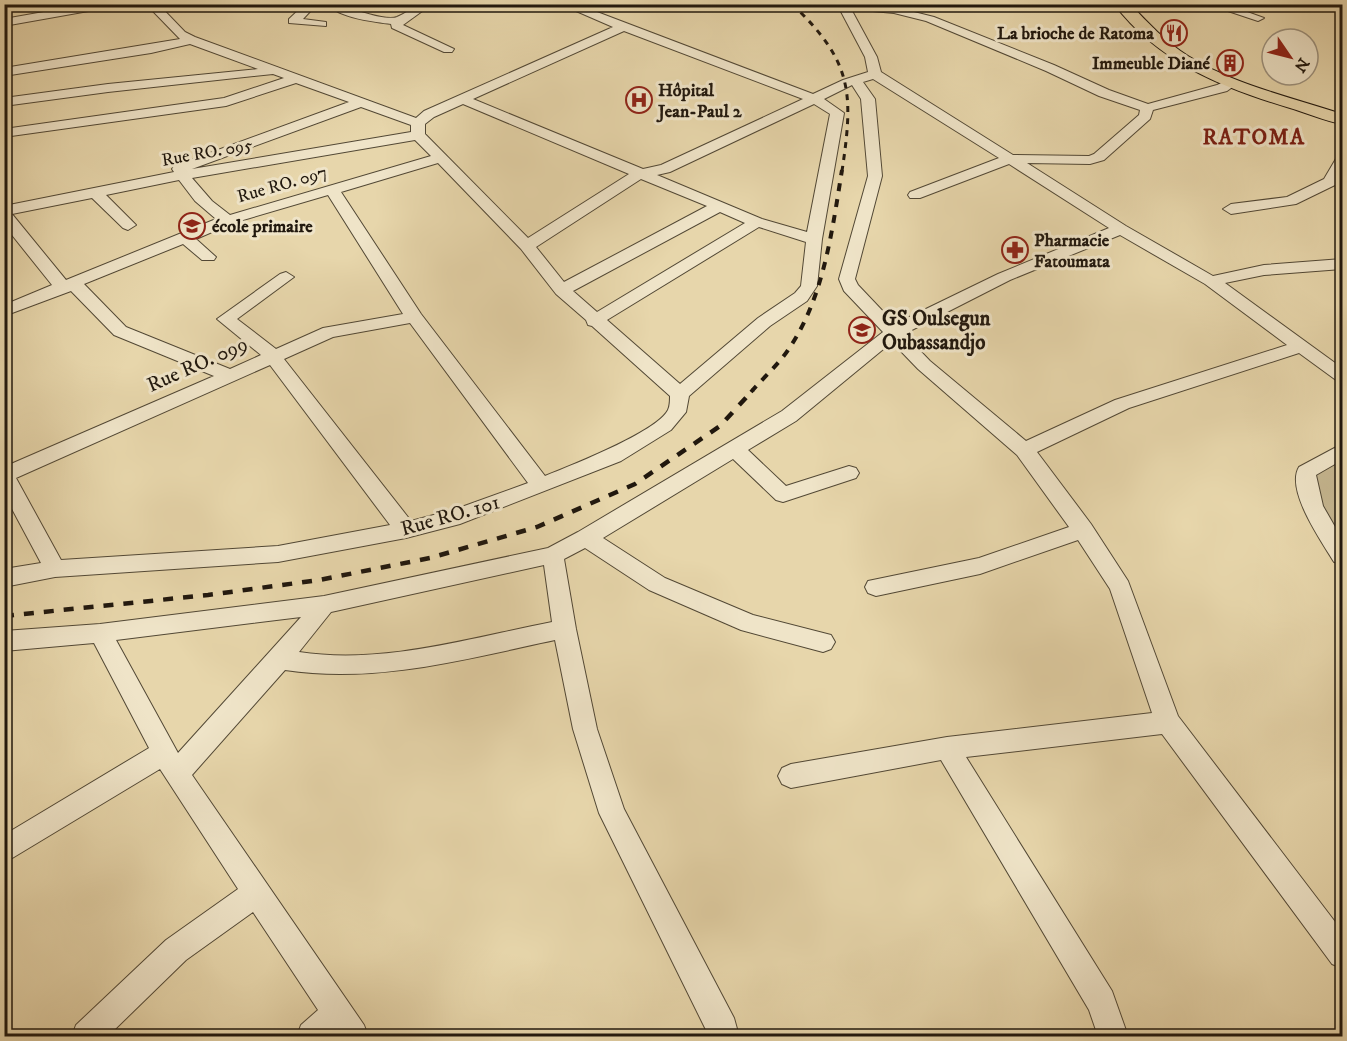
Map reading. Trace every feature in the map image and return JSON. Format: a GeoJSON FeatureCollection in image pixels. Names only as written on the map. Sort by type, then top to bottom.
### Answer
{"type":"FeatureCollection","features":[{"type":"Feature","properties":{"kind":"main road"},"geometry":{"type":"LineString","coordinates":[[1121,4],[1163,45],[1194,66],[1232,83],[1342,119]]}},
{"type":"Feature","properties":{"kind":"street"},"geometry":{"type":"LineString","coordinates":[[4,23],[111,4]]}},
{"type":"Feature","properties":{"kind":"street"},"geometry":{"type":"LineString","coordinates":[[151,4],[182,35],[191,40],[362,102],[418,129],[440,158],[527,246],[562,290],[594,321],[680,394]]}},
{"type":"Feature","properties":{"kind":"street"},"geometry":{"type":"LineString","coordinates":[[312,4],[292,21],[322,24]]}},
{"type":"Feature","properties":{"kind":"street"},"geometry":{"type":"LineString","coordinates":[[335,5],[367,17],[398,22],[427,4]]}},
{"type":"Feature","properties":{"kind":"street"},"geometry":{"type":"LineString","coordinates":[[465,100],[757,222],[814,239],[837,113],[830,105],[565,4]]}},
{"type":"Feature","properties":{"kind":"street"},"geometry":{"type":"LineString","coordinates":[[1212,4],[1258,18]]}},
{"type":"Feature","properties":{"kind":"street"},"geometry":{"type":"LineString","coordinates":[[842,5],[894,10],[930,19],[1050,68],[1104,93],[1147,108],[1222,88],[1232,83]]}},
{"type":"Feature","properties":{"kind":"street"},"geometry":{"type":"LineString","coordinates":[[842,5],[871,57],[865,77],[875,176],[848,279],[850,287],[924,365],[1024,450],[1084,530],[1120,587],[1168,722],[1342,954]]}},
{"type":"Feature","properties":{"kind":"street"},"geometry":{"type":"LineString","coordinates":[[398,22],[396,26],[448,49]]}},
{"type":"Feature","properties":{"kind":"street"},"geometry":{"type":"LineString","coordinates":[[418,129],[429,114],[465,100],[622,27]]}},
{"type":"Feature","properties":{"kind":"street"},"geometry":{"type":"LineString","coordinates":[[4,72],[151,49],[191,40]]}},
{"type":"Feature","properties":{"kind":"street"},"geometry":{"type":"LineString","coordinates":[[4,102],[108,87],[276,71]]}},
{"type":"Feature","properties":{"kind":"street"},"geometry":{"type":"LineString","coordinates":[[527,246],[639,174],[665,169],[814,98],[865,77]]}},
{"type":"Feature","properties":{"kind":"street"},"geometry":{"type":"LineString","coordinates":[[865,77],[1010,159],[1121,229],[1211,281],[1342,376]]}},
{"type":"Feature","properties":{"kind":"street"},"geometry":{"type":"LineString","coordinates":[[4,133],[226,102],[297,78]]}},
{"type":"Feature","properties":{"kind":"street"},"geometry":{"type":"LineString","coordinates":[[228,220],[211,210],[179,169],[362,102]]}},
{"type":"Feature","properties":{"kind":"street"},"geometry":{"type":"LineString","coordinates":[[915,195],[1010,159],[1090,160],[1099,158],[1145,116],[1147,108]]}},
{"type":"Feature","properties":{"kind":"street","name":"Rue RO. 095"},"geometry":{"type":"LineString","coordinates":[[4,212],[418,129]]}},
{"type":"Feature","properties":{"kind":"street","name":"Rue RO. 097"},"geometry":{"type":"LineString","coordinates":[[4,311],[69,287],[228,220],[440,158]]}},
{"type":"Feature","properties":{"kind":"street"},"geometry":{"type":"LineString","coordinates":[[1231,209],[1291,201],[1330,182],[1342,160]]}},
{"type":"Feature","properties":{"kind":"street"},"geometry":{"type":"LineString","coordinates":[[332,190],[414,317],[541,486]]}},
{"type":"Feature","properties":{"kind":"street"},"geometry":{"type":"LineString","coordinates":[[96,193],[128,225]]}},
{"type":"Feature","properties":{"kind":"street"},"geometry":{"type":"LineString","coordinates":[[562,290],[719,206]]}},
{"type":"Feature","properties":{"kind":"street"},"geometry":{"type":"LineString","coordinates":[[4,212],[69,287],[120,331],[228,375]]}},
{"type":"Feature","properties":{"kind":"street"},"geometry":{"type":"LineString","coordinates":[[594,321],[757,222]]}},
{"type":"Feature","properties":{"kind":"street"},"geometry":{"type":"LineString","coordinates":[[4,641],[100,633],[324,605],[553,555],[586,538],[789,416],[894,332],[1004,277],[1121,229]]}},
{"type":"Feature","properties":{"kind":"street"},"geometry":{"type":"LineString","coordinates":[[186,238],[208,257]]}},
{"type":"Feature","properties":{"kind":"street","name":"Rue RO. 101"},"geometry":{"type":"LineString","coordinates":[[4,578],[55,569],[279,554],[406,530],[460,516],[614,456],[664,425],[677,412],[680,394],[764,322],[801,297],[809,286],[814,239]]}},
{"type":"Feature","properties":{"kind":"street"},"geometry":{"type":"LineString","coordinates":[[1211,281],[1264,270],[1342,264]]}},
{"type":"Feature","properties":{"kind":"street"},"geometry":{"type":"LineString","coordinates":[[286,277],[226,319],[272,355],[406,530]]}},
{"type":"Feature","properties":{"kind":"street","name":"Rue RO. 099"},"geometry":{"type":"LineString","coordinates":[[5,474],[272,355],[329,332],[414,317]]}},
{"type":"Feature","properties":{"kind":"street"},"geometry":{"type":"LineString","coordinates":[[1024,450],[1122,404],[1302,346]]}},
{"type":"Feature","properties":{"kind":"street"},"geometry":{"type":"LineString","coordinates":[[735,449],[783,495],[849,473]]}},
{"type":"Feature","properties":{"kind":"street"},"geometry":{"type":"LineString","coordinates":[[1342,451],[1306,471],[1306,489],[1317,517],[1342,556]]}},
{"type":"Feature","properties":{"kind":"street"},"geometry":{"type":"LineString","coordinates":[[5,474],[55,569]]}},
{"type":"Feature","properties":{"kind":"street"},"geometry":{"type":"LineString","coordinates":[[876,587],[980,566],[1084,530]]}},
{"type":"Feature","properties":{"kind":"street"},"geometry":{"type":"LineString","coordinates":[[586,538],[657,584],[749,623],[823,642]]}},
{"type":"Feature","properties":{"kind":"street"},"geometry":{"type":"LineString","coordinates":[[553,555],[564,629],[585,729],[612,813],[723,1029],[724,1036]]}},
{"type":"Feature","properties":{"kind":"street"},"geometry":{"type":"LineString","coordinates":[[4,850],[170,764],[280,659],[324,605]]}},
{"type":"Feature","properties":{"kind":"street"},"geometry":{"type":"LineString","coordinates":[[280,659],[303,664],[337,666],[404,660],[564,629]]}},
{"type":"Feature","properties":{"kind":"street"},"geometry":{"type":"LineString","coordinates":[[100,633],[170,764],[345,1025],[312,1036]]}},
{"type":"Feature","properties":{"kind":"street"},"geometry":{"type":"LineString","coordinates":[[791,776],[947,748],[1168,722]]}},
{"type":"Feature","properties":{"kind":"street"},"geometry":{"type":"LineString","coordinates":[[947,748],[1101,1002],[1113,1036]]}},
{"type":"Feature","properties":{"kind":"street"},"geometry":{"type":"LineString","coordinates":[[87,1036],[176,950],[256,892]]}},
{"type":"Feature","properties":{"kind":"shaded area"},"geometry":{"type":"Polygon","coordinates":[[[1342,457],[1342,545],[1328,524],[1310,476],[1342,457]]]}},
{"type":"Feature","properties":{"kind":"railway"},"geometry":{"type":"LineString","coordinates":[[792,4],[827,43],[844,79],[848,120],[842,171]]}},
{"type":"Feature","properties":{"kind":"railway"},"geometry":{"type":"LineString","coordinates":[[751,392],[788,350],[810,309],[825,263],[842,170]]}},
{"type":"Feature","properties":{"kind":"railway"},"geometry":{"type":"LineString","coordinates":[[4,616],[208,595],[319,580],[430,558],[537,527],[635,484],[720,426],[753,390]]}},
{"type":"Feature","properties":{"kind":"place","name":"La brioche de Ratoma"},"geometry":{"type":"Point","coordinates":[1174,33]}},
{"type":"Feature","properties":{"kind":"place","name":"Immeuble Diané"},"geometry":{"type":"Point","coordinates":[1230,63]}},
{"type":"Feature","properties":{"kind":"place","name":"Hôpital Jean-Paul 2"},"geometry":{"type":"Point","coordinates":[639,100]}},
{"type":"Feature","properties":{"kind":"place","name":"école primaire"},"geometry":{"type":"Point","coordinates":[192,226]}},
{"type":"Feature","properties":{"kind":"place","name":"Pharmacie Fatoumata"},"geometry":{"type":"Point","coordinates":[1015,250]}},
{"type":"Feature","properties":{"kind":"place","name":"GS Oulsegun Oubassandjo"},"geometry":{"type":"Point","coordinates":[862,330]}},
{"type":"Feature","properties":{"kind":"district","name":"RATOMA"},"geometry":{"type":"Point","coordinates":[1254,136]}}]}
